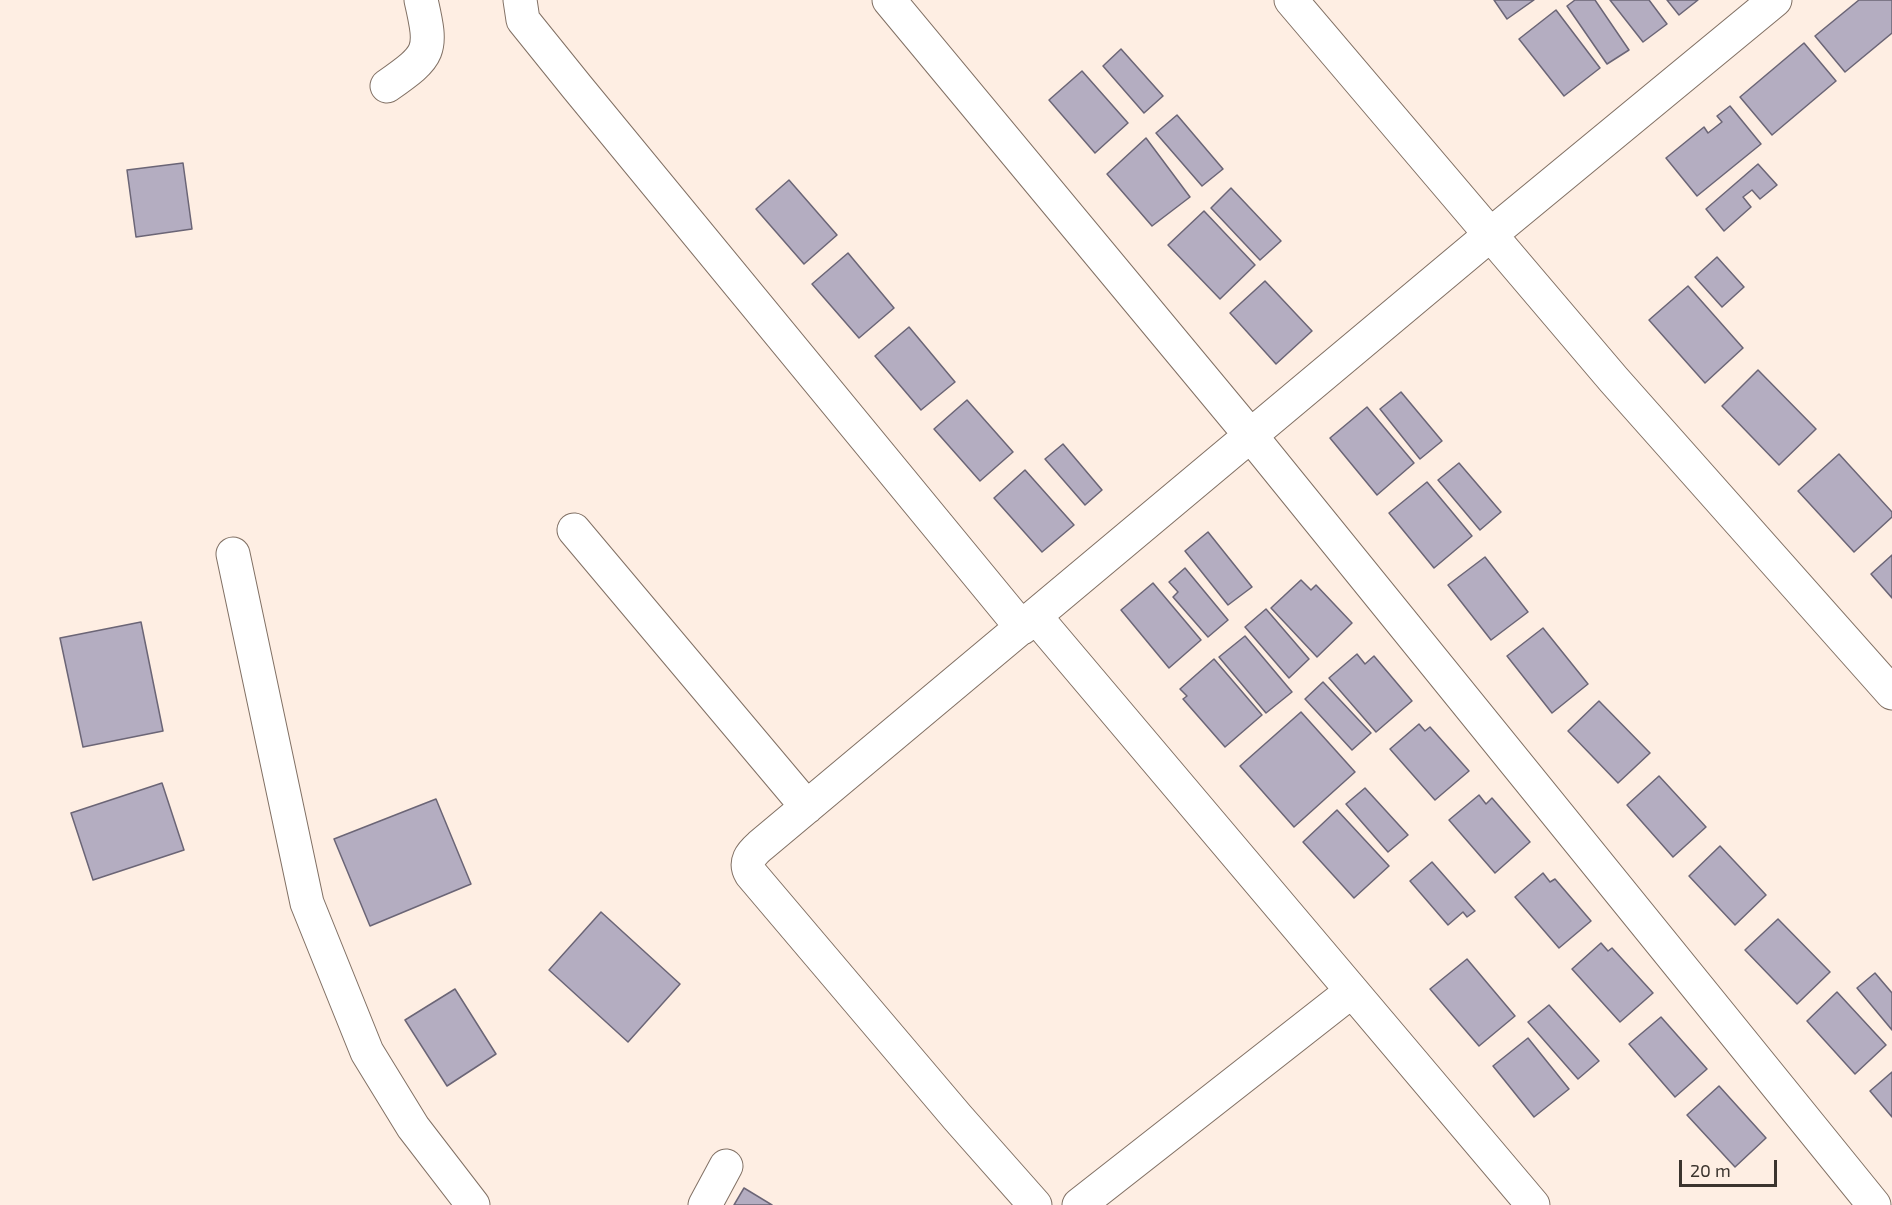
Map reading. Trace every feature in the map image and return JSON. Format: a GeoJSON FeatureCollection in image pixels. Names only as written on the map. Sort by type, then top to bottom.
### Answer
{"type":"FeatureCollection","features":[{"type":"Feature","properties":{"kind":"street"},"geometry":{"type":"LineString","coordinates":[[387,86],[413,68],[422,58],[429,44],[429,32],[422,0]]}},
{"type":"Feature","properties":{"kind":"street"},"geometry":{"type":"LineString","coordinates":[[520,0],[523,20],[556,62],[1029,622],[1352,991],[1533,1205]]}},
{"type":"Feature","properties":{"kind":"street"},"geometry":{"type":"LineString","coordinates":[[889,0],[1251,436],[1874,1205]]}},
{"type":"Feature","properties":{"kind":"street"},"geometry":{"type":"LineString","coordinates":[[1291,0],[1614,380],[1892,693]]}},
{"type":"Feature","properties":{"kind":"street"},"geometry":{"type":"LineString","coordinates":[[1035,1205],[751,874],[747,866],[754,852],[1490,235],[1776,0]]}},
{"type":"Feature","properties":{"kind":"street"},"geometry":{"type":"LineString","coordinates":[[574,530],[807,807]]}},
{"type":"Feature","properties":{"kind":"street"},"geometry":{"type":"LineString","coordinates":[[233,554],[307,903],[367,1052],[413,1127],[473,1205]]}},
{"type":"Feature","properties":{"kind":"street"},"geometry":{"type":"LineString","coordinates":[[1079,1205],[1352,991]]}},
{"type":"Feature","properties":{"kind":"street"},"geometry":{"type":"LineString","coordinates":[[705,1205],[726,1166]]}},
{"type":"Feature","properties":{"kind":"building"},"geometry":{"type":"Polygon","coordinates":[[[1494,0],[1534,0],[1507,19],[1494,0]]]}},
{"type":"Feature","properties":{"kind":"building"},"geometry":{"type":"Polygon","coordinates":[[[1575,0],[1595,0],[1629,50],[1607,64],[1567,6],[1575,0]]]}},
{"type":"Feature","properties":{"kind":"building"},"geometry":{"type":"Polygon","coordinates":[[[1610,0],[1649,0],[1667,24],[1643,42],[1610,0]]]}},
{"type":"Feature","properties":{"kind":"building"},"geometry":{"type":"Polygon","coordinates":[[[1667,0],[1698,0],[1679,15],[1667,0]]]}},
{"type":"Feature","properties":{"kind":"building"},"geometry":{"type":"Polygon","coordinates":[[[1859,0],[1892,0],[1892,33],[1845,72],[1815,36],[1859,0]]]}},
{"type":"Feature","properties":{"kind":"building"},"geometry":{"type":"Polygon","coordinates":[[[1556,10],[1600,68],[1564,96],[1519,39],[1556,10]]]}},
{"type":"Feature","properties":{"kind":"building"},"geometry":{"type":"Polygon","coordinates":[[[1804,43],[1836,81],[1772,135],[1740,97],[1804,43]]]}},
{"type":"Feature","properties":{"kind":"building"},"geometry":{"type":"Polygon","coordinates":[[[1121,49],[1163,96],[1144,113],[1103,66],[1121,49]]]}},
{"type":"Feature","properties":{"kind":"building"},"geometry":{"type":"Polygon","coordinates":[[[1082,71],[1128,123],[1095,153],[1049,100],[1082,71]]]}},
{"type":"Feature","properties":{"kind":"building"},"geometry":{"type":"Polygon","coordinates":[[[1730,106],[1761,144],[1697,196],[1666,158],[1704,127],[1708,133],[1722,122],[1717,116],[1730,106]]]}},
{"type":"Feature","properties":{"kind":"building"},"geometry":{"type":"Polygon","coordinates":[[[1177,115],[1223,169],[1202,186],[1156,133],[1177,115]]]}},
{"type":"Feature","properties":{"kind":"building"},"geometry":{"type":"Polygon","coordinates":[[[1146,138],[1190,197],[1152,226],[1107,174],[1146,138]]]}},
{"type":"Feature","properties":{"kind":"building"},"geometry":{"type":"Polygon","coordinates":[[[183,163],[192,229],[136,237],[127,170],[183,163]]]}},
{"type":"Feature","properties":{"kind":"building"},"geometry":{"type":"Polygon","coordinates":[[[1758,164],[1777,185],[1760,199],[1752,190],[1743,197],[1751,207],[1724,231],[1706,209],[1758,164]]]}},
{"type":"Feature","properties":{"kind":"building"},"geometry":{"type":"Polygon","coordinates":[[[789,180],[837,235],[804,264],[756,209],[789,180]]]}},
{"type":"Feature","properties":{"kind":"building"},"geometry":{"type":"Polygon","coordinates":[[[1231,188],[1281,241],[1260,260],[1211,208],[1231,188]]]}},
{"type":"Feature","properties":{"kind":"building"},"geometry":{"type":"Polygon","coordinates":[[[1204,211],[1255,265],[1220,299],[1168,245],[1204,211]]]}},
{"type":"Feature","properties":{"kind":"building"},"geometry":{"type":"Polygon","coordinates":[[[848,253],[894,308],[859,338],[812,284],[848,253]]]}},
{"type":"Feature","properties":{"kind":"building"},"geometry":{"type":"Polygon","coordinates":[[[1717,257],[1744,287],[1722,307],[1695,277],[1717,257]]]}},
{"type":"Feature","properties":{"kind":"building"},"geometry":{"type":"Polygon","coordinates":[[[1265,281],[1312,331],[1276,364],[1230,313],[1265,281]]]}},
{"type":"Feature","properties":{"kind":"building"},"geometry":{"type":"Polygon","coordinates":[[[1688,286],[1743,348],[1705,383],[1649,320],[1688,286]]]}},
{"type":"Feature","properties":{"kind":"building"},"geometry":{"type":"Polygon","coordinates":[[[909,327],[955,382],[921,410],[875,356],[909,327]]]}},
{"type":"Feature","properties":{"kind":"building"},"geometry":{"type":"Polygon","coordinates":[[[1758,370],[1816,429],[1779,465],[1722,406],[1758,370]]]}},
{"type":"Feature","properties":{"kind":"building"},"geometry":{"type":"Polygon","coordinates":[[[1401,392],[1442,441],[1420,459],[1380,409],[1401,392]]]}},
{"type":"Feature","properties":{"kind":"building"},"geometry":{"type":"Polygon","coordinates":[[[967,400],[1013,452],[980,481],[934,429],[967,400]]]}},
{"type":"Feature","properties":{"kind":"building"},"geometry":{"type":"Polygon","coordinates":[[[1367,407],[1414,463],[1377,495],[1330,438],[1367,407]]]}},
{"type":"Feature","properties":{"kind":"building"},"geometry":{"type":"Polygon","coordinates":[[[1063,444],[1102,490],[1085,505],[1045,459],[1063,444]]]}},
{"type":"Feature","properties":{"kind":"building"},"geometry":{"type":"Polygon","coordinates":[[[1839,454],[1892,512],[1892,517],[1854,552],[1798,491],[1839,454]]]}},
{"type":"Feature","properties":{"kind":"building"},"geometry":{"type":"Polygon","coordinates":[[[1459,463],[1501,512],[1480,530],[1438,480],[1459,463]]]}},
{"type":"Feature","properties":{"kind":"building"},"geometry":{"type":"Polygon","coordinates":[[[1025,470],[1074,525],[1042,552],[994,498],[1025,470]]]}},
{"type":"Feature","properties":{"kind":"building"},"geometry":{"type":"Polygon","coordinates":[[[1427,482],[1472,536],[1434,568],[1389,513],[1427,482]]]}},
{"type":"Feature","properties":{"kind":"building"},"geometry":{"type":"Polygon","coordinates":[[[1208,532],[1252,587],[1228,605],[1185,551],[1208,532]]]}},
{"type":"Feature","properties":{"kind":"building"},"geometry":{"type":"Polygon","coordinates":[[[1892,555],[1892,598],[1871,574],[1892,555]]]}},
{"type":"Feature","properties":{"kind":"building"},"geometry":{"type":"Polygon","coordinates":[[[1485,557],[1528,612],[1491,640],[1448,585],[1485,557]]]}},
{"type":"Feature","properties":{"kind":"building"},"geometry":{"type":"Polygon","coordinates":[[[1185,568],[1228,620],[1208,637],[1173,597],[1178,592],[1169,582],[1185,568]]]}},
{"type":"Feature","properties":{"kind":"building"},"geometry":{"type":"Polygon","coordinates":[[[1301,580],[1311,590],[1316,585],[1352,623],[1317,657],[1271,608],[1301,580]]]}},
{"type":"Feature","properties":{"kind":"building"},"geometry":{"type":"Polygon","coordinates":[[[1153,583],[1201,640],[1169,668],[1121,610],[1153,583]]]}},
{"type":"Feature","properties":{"kind":"building"},"geometry":{"type":"Polygon","coordinates":[[[1266,609],[1309,659],[1289,678],[1245,627],[1266,609]]]}},
{"type":"Feature","properties":{"kind":"building"},"geometry":{"type":"Polygon","coordinates":[[[141,622],[163,731],[83,747],[60,638],[141,622]]]}},
{"type":"Feature","properties":{"kind":"building"},"geometry":{"type":"Polygon","coordinates":[[[1543,628],[1588,684],[1552,713],[1507,656],[1543,628]]]}},
{"type":"Feature","properties":{"kind":"building"},"geometry":{"type":"Polygon","coordinates":[[[1245,636],[1292,692],[1266,713],[1219,657],[1245,636]]]}},
{"type":"Feature","properties":{"kind":"building"},"geometry":{"type":"Polygon","coordinates":[[[1357,654],[1365,664],[1374,656],[1412,701],[1376,732],[1329,678],[1357,654]]]}},
{"type":"Feature","properties":{"kind":"building"},"geometry":{"type":"Polygon","coordinates":[[[1214,659],[1262,715],[1225,747],[1183,699],[1187,696],[1180,689],[1214,659]]]}},
{"type":"Feature","properties":{"kind":"building"},"geometry":{"type":"Polygon","coordinates":[[[1323,682],[1371,733],[1352,750],[1305,699],[1323,682]]]}},
{"type":"Feature","properties":{"kind":"building"},"geometry":{"type":"Polygon","coordinates":[[[1599,701],[1650,753],[1618,783],[1568,731],[1599,701]]]}},
{"type":"Feature","properties":{"kind":"building"},"geometry":{"type":"Polygon","coordinates":[[[1301,712],[1355,772],[1294,827],[1240,766],[1301,712]]]}},
{"type":"Feature","properties":{"kind":"building"},"geometry":{"type":"Polygon","coordinates":[[[1419,724],[1425,731],[1430,727],[1469,771],[1435,800],[1390,749],[1419,724]]]}},
{"type":"Feature","properties":{"kind":"building"},"geometry":{"type":"Polygon","coordinates":[[[1659,776],[1706,827],[1673,857],[1627,805],[1659,776]]]}},
{"type":"Feature","properties":{"kind":"building"},"geometry":{"type":"Polygon","coordinates":[[[162,783],[184,850],[93,880],[71,813],[162,783]]]}},
{"type":"Feature","properties":{"kind":"building"},"geometry":{"type":"Polygon","coordinates":[[[1365,788],[1408,835],[1388,852],[1346,804],[1365,788]]]}},
{"type":"Feature","properties":{"kind":"building"},"geometry":{"type":"Polygon","coordinates":[[[1479,795],[1486,804],[1492,798],[1530,842],[1495,873],[1449,820],[1479,795]]]}},
{"type":"Feature","properties":{"kind":"building"},"geometry":{"type":"Polygon","coordinates":[[[436,799],[471,884],[370,926],[334,839],[436,799]]]}},
{"type":"Feature","properties":{"kind":"building"},"geometry":{"type":"Polygon","coordinates":[[[1337,810],[1389,866],[1354,898],[1303,842],[1337,810]]]}},
{"type":"Feature","properties":{"kind":"building"},"geometry":{"type":"Polygon","coordinates":[[[1720,846],[1766,895],[1735,925],[1689,876],[1720,846]]]}},
{"type":"Feature","properties":{"kind":"building"},"geometry":{"type":"Polygon","coordinates":[[[1432,862],[1475,911],[1467,917],[1463,912],[1448,925],[1410,881],[1432,862]]]}},
{"type":"Feature","properties":{"kind":"building"},"geometry":{"type":"Polygon","coordinates":[[[1543,873],[1550,882],[1555,879],[1591,921],[1559,948],[1515,897],[1543,873]]]}},
{"type":"Feature","properties":{"kind":"building"},"geometry":{"type":"Polygon","coordinates":[[[601,912],[680,984],[628,1042],[549,970],[601,912]]]}},
{"type":"Feature","properties":{"kind":"building"},"geometry":{"type":"Polygon","coordinates":[[[1778,919],[1830,972],[1797,1004],[1745,950],[1778,919]]]}},
{"type":"Feature","properties":{"kind":"building"},"geometry":{"type":"Polygon","coordinates":[[[1601,943],[1608,951],[1612,948],[1653,993],[1620,1022],[1572,969],[1601,943]]]}},
{"type":"Feature","properties":{"kind":"building"},"geometry":{"type":"Polygon","coordinates":[[[1467,959],[1515,1016],[1479,1046],[1430,989],[1467,959]]]}},
{"type":"Feature","properties":{"kind":"building"},"geometry":{"type":"Polygon","coordinates":[[[1875,973],[1892,993],[1892,1030],[1857,988],[1875,973]]]}},
{"type":"Feature","properties":{"kind":"building"},"geometry":{"type":"Polygon","coordinates":[[[455,989],[496,1054],[447,1086],[405,1020],[455,989]]]}},
{"type":"Feature","properties":{"kind":"building"},"geometry":{"type":"Polygon","coordinates":[[[1837,992],[1886,1045],[1855,1074],[1807,1021],[1837,992]]]}},
{"type":"Feature","properties":{"kind":"building"},"geometry":{"type":"Polygon","coordinates":[[[1549,1005],[1599,1061],[1578,1079],[1528,1022],[1549,1005]]]}},
{"type":"Feature","properties":{"kind":"building"},"geometry":{"type":"Polygon","coordinates":[[[1661,1017],[1707,1069],[1675,1097],[1629,1044],[1661,1017]]]}},
{"type":"Feature","properties":{"kind":"building"},"geometry":{"type":"Polygon","coordinates":[[[1528,1038],[1569,1089],[1534,1117],[1493,1066],[1528,1038]]]}},
{"type":"Feature","properties":{"kind":"building"},"geometry":{"type":"Polygon","coordinates":[[[1892,1072],[1892,1117],[1870,1091],[1892,1072]]]}},
{"type":"Feature","properties":{"kind":"building"},"geometry":{"type":"Polygon","coordinates":[[[1719,1086],[1766,1138],[1735,1167],[1687,1115],[1719,1086]]]}},
{"type":"Feature","properties":{"kind":"building"},"geometry":{"type":"Polygon","coordinates":[[[744,1188],[772,1205],[734,1205],[744,1188]]]}}]}
